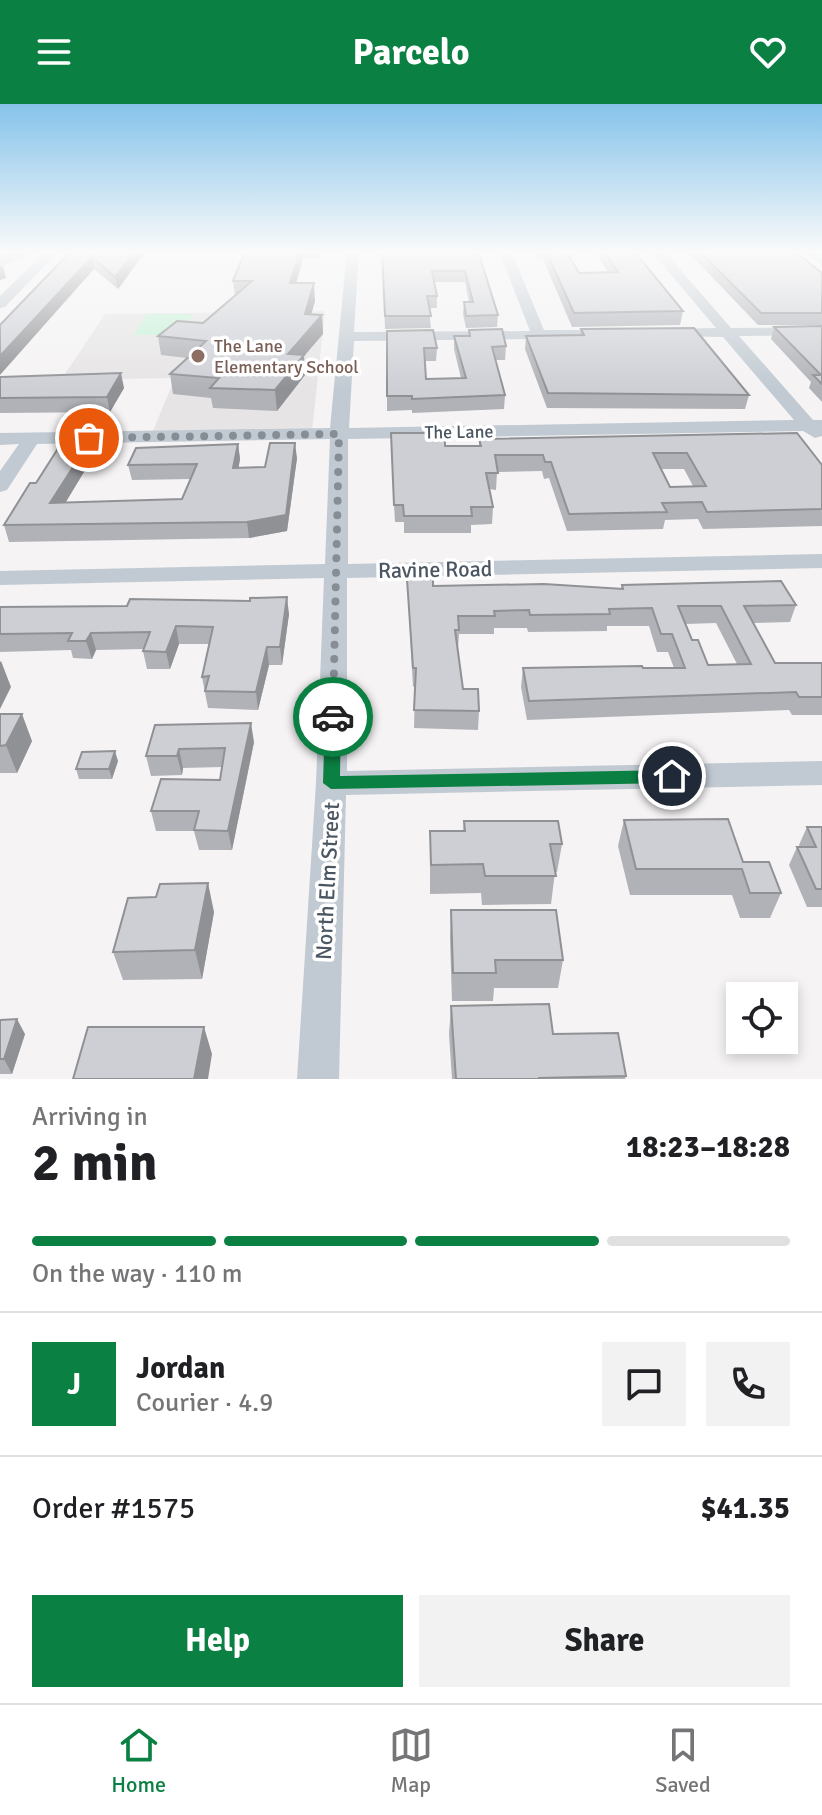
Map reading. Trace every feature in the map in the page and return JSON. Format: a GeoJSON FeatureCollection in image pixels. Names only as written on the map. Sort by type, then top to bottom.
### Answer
{"type":"FeatureCollection","features":[{"type":"Feature","properties":{"kind":"street","name":"North Elm Street"},"geometry":{"type":"LineString","coordinates":[[318,1079],[338,571],[339,434],[350,296]]}},
{"type":"Feature","properties":{"kind":"street"},"geometry":{"type":"LineString","coordinates":[[523,296],[539,335]]}},
{"type":"Feature","properties":{"kind":"street"},"geometry":{"type":"LineString","coordinates":[[697,296],[814,426],[822,441]]}},
{"type":"Feature","properties":{"kind":"street"},"geometry":{"type":"LineString","coordinates":[[348,337],[822,331]]}},
{"type":"Feature","properties":{"kind":"street","name":"The Lane"},"geometry":{"type":"LineString","coordinates":[[0,439],[814,426]]}},
{"type":"Feature","properties":{"kind":"street"},"geometry":{"type":"LineString","coordinates":[[0,486],[32,438]]}},
{"type":"Feature","properties":{"kind":"street","name":"Ravine Road"},"geometry":{"type":"LineString","coordinates":[[0,578],[822,561]]}},
{"type":"Feature","properties":{"kind":"street"},"geometry":{"type":"LineString","coordinates":[[331,783],[822,773]]}},
{"type":"Feature","properties":{"kind":"shaded area","name":"The Lane Elementary School"},"geometry":{"type":"Polygon","coordinates":[[[325,311],[312,431],[152,433],[175,378],[61,380],[105,314],[325,311]]]}},
{"type":"Feature","properties":{"kind":"green space"},"geometry":{"type":"Polygon","coordinates":[[[147,314],[193,314],[182,335],[134,335],[147,314]]]}},
{"type":"Feature","properties":{"kind":"building"},"geometry":{"type":"Polygon","coordinates":[[[27,296],[55,296],[0,356],[0,325],[27,296]]]}},
{"type":"Feature","properties":{"kind":"building"},"geometry":{"type":"Polygon","coordinates":[[[234,296],[310,296],[305,314],[322,315],[288,354],[304,355],[275,390],[210,388],[219,378],[170,374],[206,341],[158,336],[177,321],[203,323],[234,296]]]}},
{"type":"Feature","properties":{"kind":"building"},"geometry":{"type":"Polygon","coordinates":[[[384,296],[427,296],[431,316],[385,316],[384,296]]]}},
{"type":"Feature","properties":{"kind":"building"},"geometry":{"type":"Polygon","coordinates":[[[472,296],[492,296],[498,315],[466,316],[464,302],[473,302],[472,296]]]}},
{"type":"Feature","properties":{"kind":"building"},"geometry":{"type":"Polygon","coordinates":[[[567,296],[671,296],[683,311],[574,313],[567,296]]]}},
{"type":"Feature","properties":{"kind":"building"},"geometry":{"type":"Polygon","coordinates":[[[744,296],[822,296],[822,313],[761,313],[744,296]]]}},
{"type":"Feature","properties":{"kind":"building"},"geometry":{"type":"Polygon","coordinates":[[[822,326],[822,384],[813,375],[821,375],[774,327],[822,326]]]}},
{"type":"Feature","properties":{"kind":"building"},"geometry":{"type":"Polygon","coordinates":[[[694,328],[749,395],[548,393],[526,336],[584,335],[581,329],[694,328]]]}},
{"type":"Feature","properties":{"kind":"building"},"geometry":{"type":"Polygon","coordinates":[[[502,329],[506,346],[492,347],[505,395],[412,399],[412,396],[387,396],[387,331],[433,330],[437,348],[424,348],[426,379],[466,378],[454,336],[470,336],[469,330],[502,329]]]}},
{"type":"Feature","properties":{"kind":"building"},"geometry":{"type":"Polygon","coordinates":[[[121,373],[107,397],[0,398],[0,377],[121,373]]]}},
{"type":"Feature","properties":{"kind":"building"},"geometry":{"type":"Polygon","coordinates":[[[391,433],[445,433],[445,446],[481,446],[479,439],[797,433],[822,465],[822,509],[707,512],[702,502],[662,503],[667,512],[569,514],[551,462],[545,462],[543,455],[495,455],[498,473],[486,473],[493,507],[471,507],[472,516],[404,516],[403,505],[394,505],[391,433]],[[653,453],[670,487],[706,486],[687,453],[653,453]]]}},
{"type":"Feature","properties":{"kind":"building"},"geometry":{"type":"Polygon","coordinates":[[[270,443],[295,443],[286,515],[247,522],[4,525],[30,483],[36,483],[59,447],[86,447],[50,503],[182,499],[197,464],[128,465],[136,448],[238,444],[233,468],[265,467],[270,443]]]}},
{"type":"Feature","properties":{"kind":"building"},"geometry":{"type":"Polygon","coordinates":[[[407,579],[433,579],[433,586],[544,584],[623,589],[622,585],[781,581],[796,605],[744,606],[775,663],[822,663],[822,697],[799,697],[796,692],[529,701],[523,668],[685,668],[672,634],[661,634],[652,608],[609,609],[610,614],[530,615],[529,610],[494,611],[495,616],[458,616],[459,630],[455,630],[463,689],[478,689],[479,711],[414,710],[416,668],[413,668],[407,579]],[[678,606],[692,640],[698,640],[708,665],[751,664],[721,606],[678,606]]]}},
{"type":"Feature","properties":{"kind":"building"},"geometry":{"type":"Polygon","coordinates":[[[287,597],[280,647],[267,647],[256,692],[205,691],[209,676],[202,677],[213,627],[176,626],[166,652],[143,651],[150,632],[91,633],[86,641],[68,641],[72,633],[0,634],[0,607],[127,606],[130,599],[250,601],[250,598],[287,597]]]}},
{"type":"Feature","properties":{"kind":"building"},"geometry":{"type":"Polygon","coordinates":[[[0,714],[22,714],[6,745],[0,746],[0,714]]]}},
{"type":"Feature","properties":{"kind":"building"},"geometry":{"type":"Polygon","coordinates":[[[251,723],[228,831],[194,830],[199,811],[151,811],[161,779],[220,780],[225,748],[179,749],[177,756],[146,756],[155,725],[251,723]]]}},
{"type":"Feature","properties":{"kind":"building"},"geometry":{"type":"Polygon","coordinates":[[[115,751],[109,769],[76,769],[82,752],[115,751]]]}},
{"type":"Feature","properties":{"kind":"building"},"geometry":{"type":"Polygon","coordinates":[[[728,819],[743,862],[769,862],[781,893],[750,893],[742,869],[636,869],[624,820],[728,819]]]}},
{"type":"Feature","properties":{"kind":"building"},"geometry":{"type":"Polygon","coordinates":[[[464,821],[558,821],[562,844],[550,844],[556,876],[485,876],[483,864],[431,865],[430,831],[465,831],[464,821]]]}},
{"type":"Feature","properties":{"kind":"building"},"geometry":{"type":"Polygon","coordinates":[[[807,827],[822,827],[822,889],[816,889],[797,847],[816,847],[807,827]]]}},
{"type":"Feature","properties":{"kind":"building"},"geometry":{"type":"Polygon","coordinates":[[[208,883],[195,950],[113,952],[128,898],[156,897],[160,884],[208,883]]]}},
{"type":"Feature","properties":{"kind":"building"},"geometry":{"type":"Polygon","coordinates":[[[451,910],[556,910],[563,960],[495,960],[496,973],[453,973],[451,910]]]}},
{"type":"Feature","properties":{"kind":"building"},"geometry":{"type":"Polygon","coordinates":[[[549,1004],[553,1034],[618,1033],[626,1076],[456,1079],[451,1006],[549,1004]]]}},
{"type":"Feature","properties":{"kind":"building"},"geometry":{"type":"Polygon","coordinates":[[[17,1019],[4,1059],[0,1059],[0,1020],[17,1019]]]}},
{"type":"Feature","properties":{"kind":"building"},"geometry":{"type":"Polygon","coordinates":[[[88,1027],[204,1027],[194,1079],[73,1079],[88,1027]]]}},
{"type":"Feature","properties":{"kind":"way so far"},"geometry":{"type":"LineString","coordinates":[[89,438],[339,434],[333,717]]}},
{"type":"Feature","properties":{"kind":"place","name":"The Lane Elementary School"},"geometry":{"type":"Point","coordinates":[198,356]}},
{"type":"Feature","properties":{"kind":"route"},"geometry":{"type":"LineString","coordinates":[[333,717],[331,783],[672,776]]}}]}
